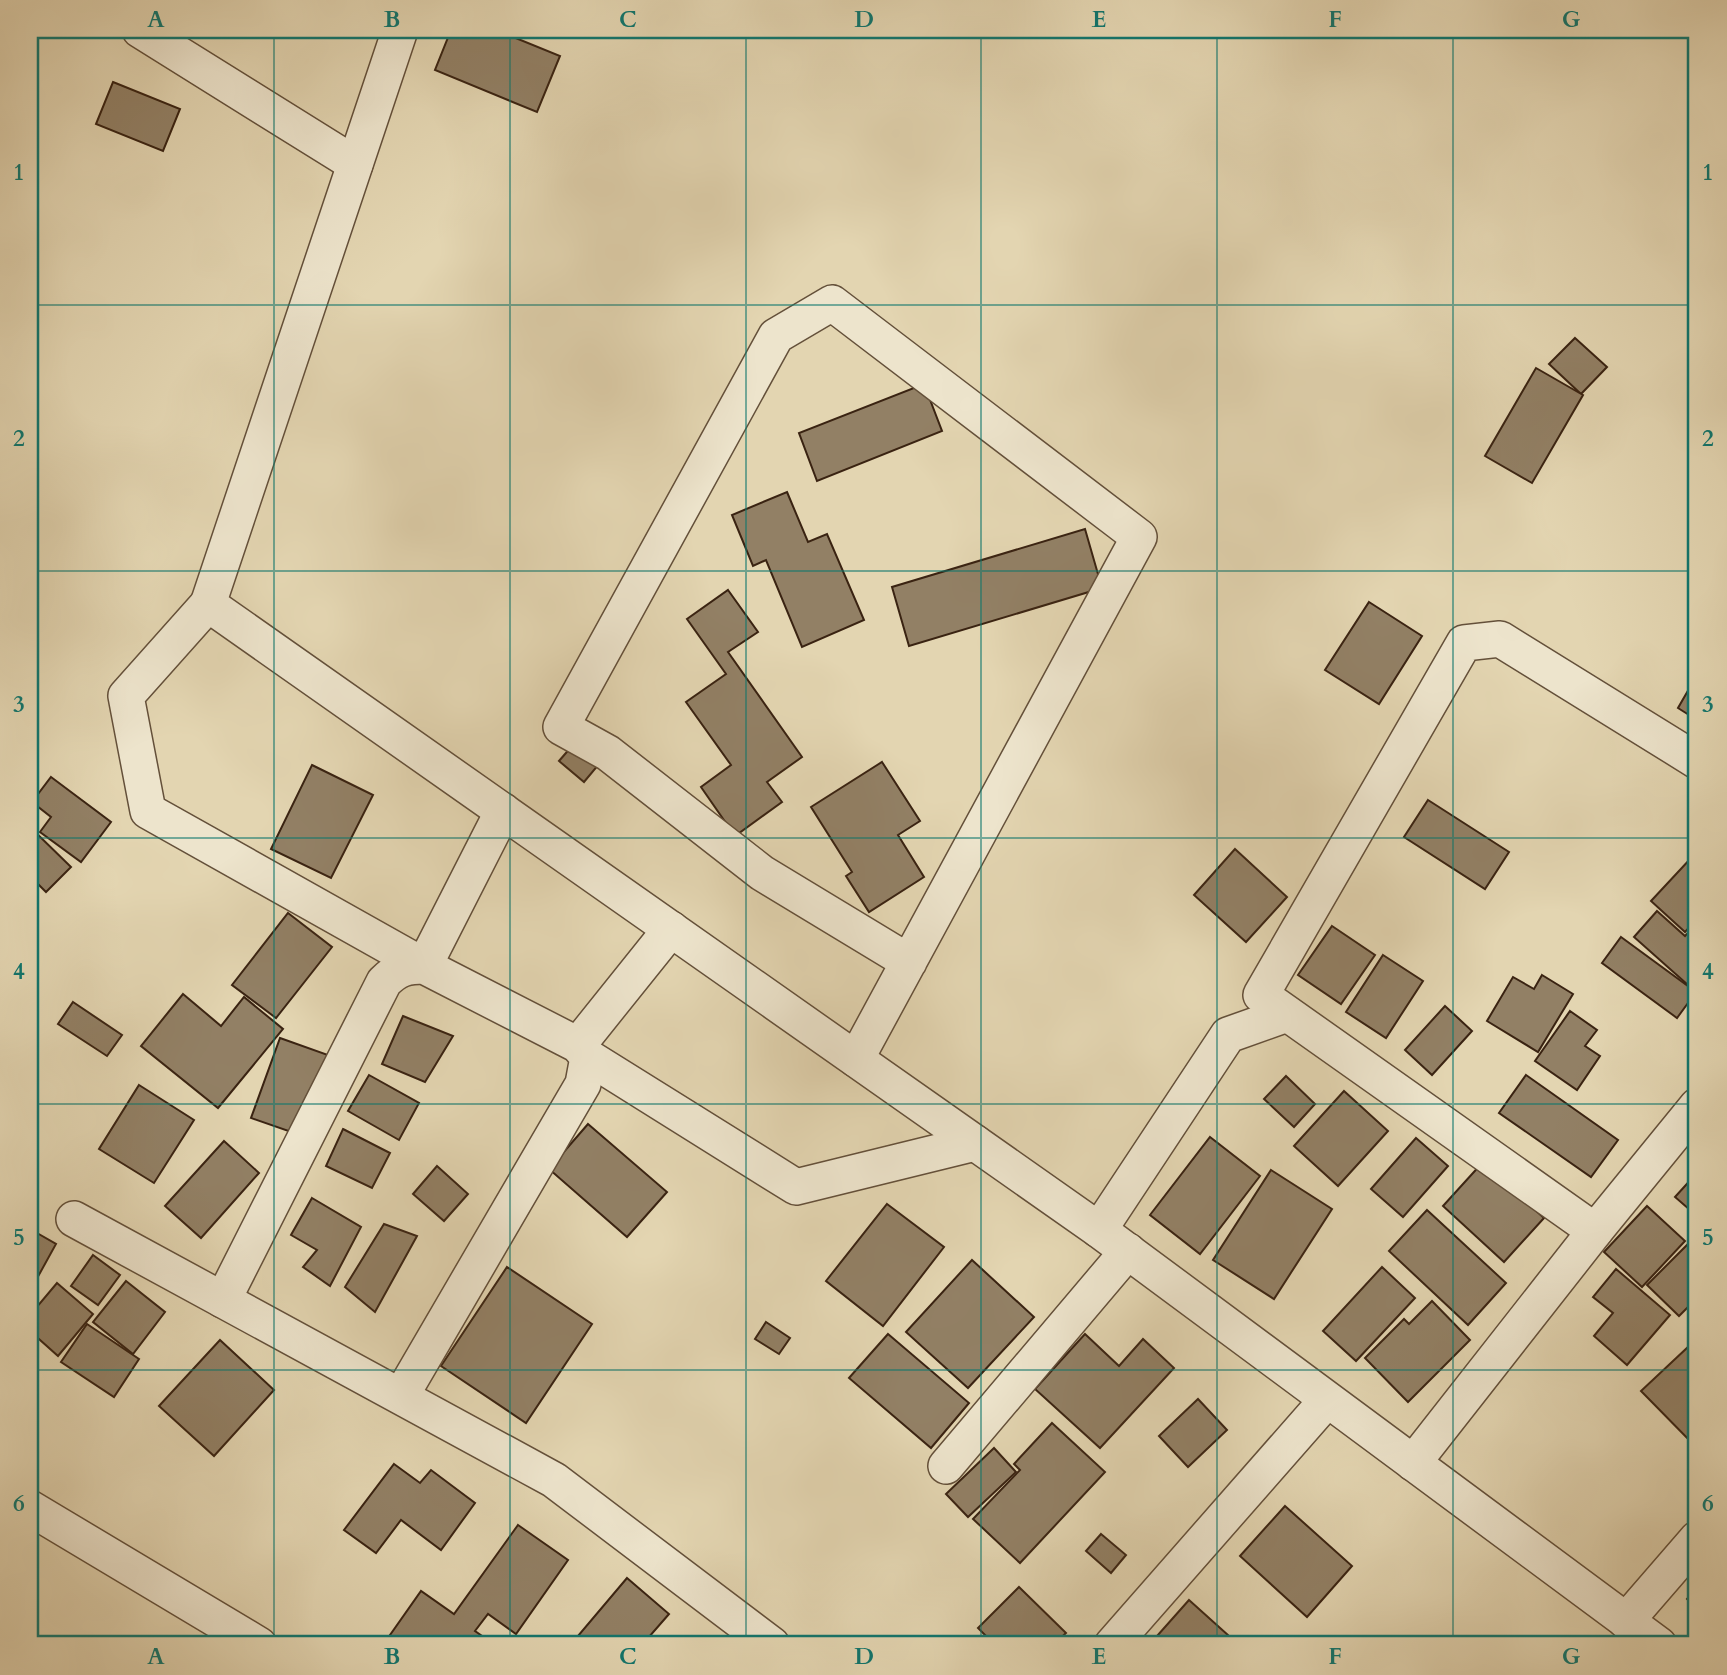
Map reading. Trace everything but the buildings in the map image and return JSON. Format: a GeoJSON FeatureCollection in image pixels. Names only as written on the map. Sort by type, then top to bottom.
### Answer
{"type":"FeatureCollection","features":[{"type":"Feature","properties":{"kind":"street"},"geometry":{"type":"LineString","coordinates":[[140,30],[355,164]]}},
{"type":"Feature","properties":{"kind":"street"},"geometry":{"type":"LineString","coordinates":[[400,30],[208,604],[126,696],[148,811],[424,966],[583,1051],[796,1186],[975,1143]]}},
{"type":"Feature","properties":{"kind":"street"},"geometry":{"type":"LineString","coordinates":[[856,1059],[909,962],[1139,537],[832,303],[776,336],[561,727],[608,753],[762,873],[909,962]]}},
{"type":"Feature","properties":{"kind":"street"},"geometry":{"type":"LineString","coordinates":[[208,604],[1099,1230],[1659,1645]]}},
{"type":"Feature","properties":{"kind":"street"},"geometry":{"type":"LineString","coordinates":[[1595,1231],[1261,995],[1464,643],[1500,639],[1697,761]]}},
{"type":"Feature","properties":{"kind":"street"},"geometry":{"type":"LineString","coordinates":[[424,966],[503,811]]}},
{"type":"Feature","properties":{"kind":"street"},"geometry":{"type":"LineString","coordinates":[[401,1396],[583,1084],[583,1051],[671,929]]}},
{"type":"Feature","properties":{"kind":"street"},"geometry":{"type":"LineString","coordinates":[[223,1300],[384,982],[395,971],[409,966],[424,966]]}},
{"type":"Feature","properties":{"kind":"street"},"geometry":{"type":"LineString","coordinates":[[1099,1230],[1228,1035],[1287,1014]]}},
{"type":"Feature","properties":{"kind":"street"},"geometry":{"type":"LineString","coordinates":[[1413,1463],[1697,1106]]}},
{"type":"Feature","properties":{"kind":"street"},"geometry":{"type":"LineString","coordinates":[[74,1219],[554,1480],[772,1645]]}},
{"type":"Feature","properties":{"kind":"street"},"geometry":{"type":"LineString","coordinates":[[946,1466],[1128,1251]]}},
{"type":"Feature","properties":{"kind":"street"},"geometry":{"type":"LineString","coordinates":[[1112,1645],[1327,1400]]}},
{"type":"Feature","properties":{"kind":"street"},"geometry":{"type":"LineString","coordinates":[[30,1508],[259,1645]]}},
{"type":"Feature","properties":{"kind":"street"},"geometry":{"type":"LineString","coordinates":[[1626,1621],[1697,1539]]}}]}
